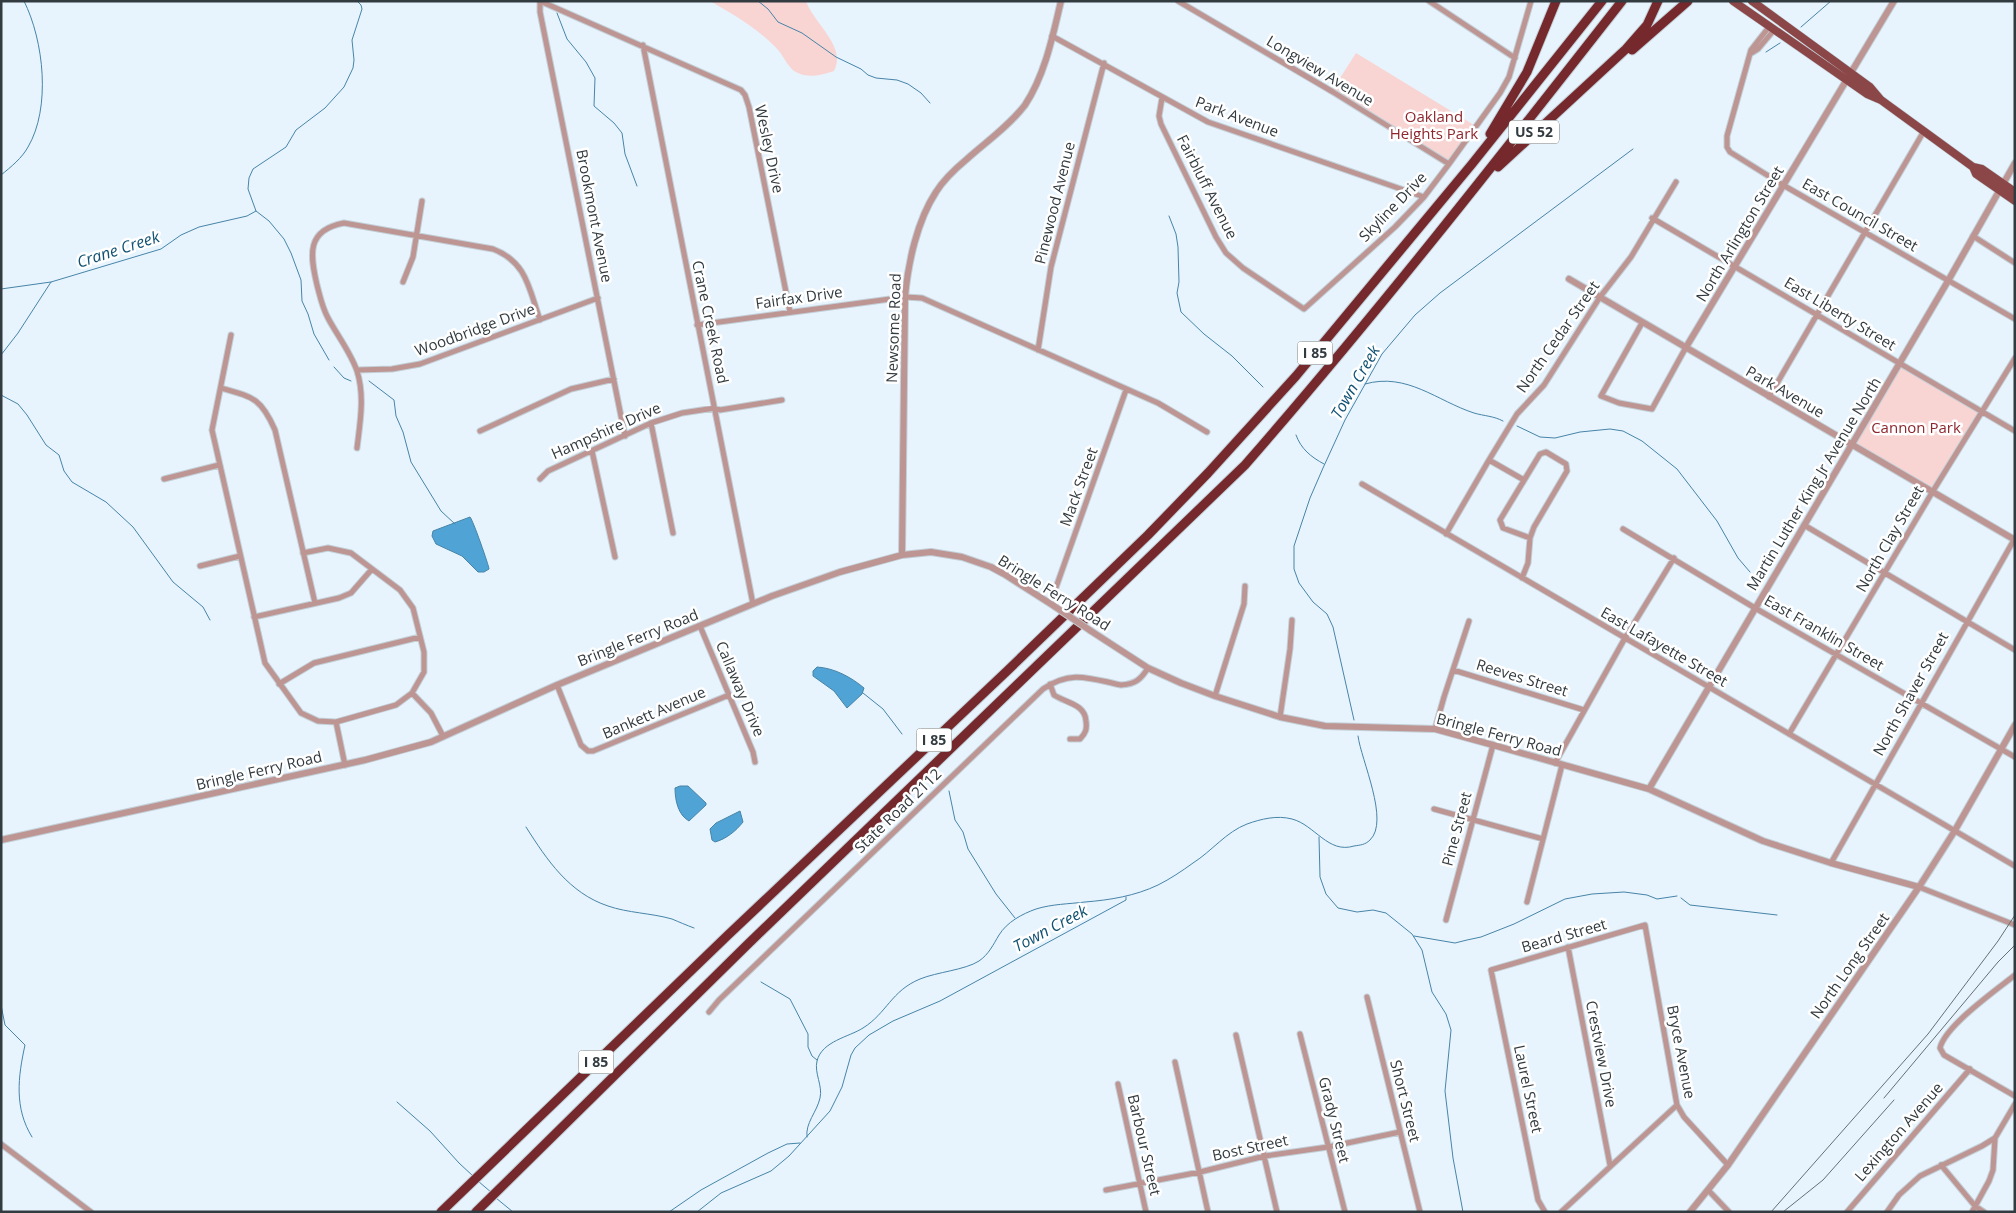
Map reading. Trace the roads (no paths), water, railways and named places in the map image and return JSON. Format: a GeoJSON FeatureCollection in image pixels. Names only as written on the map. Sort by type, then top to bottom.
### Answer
{"type":"FeatureCollection","features":[{"type":"Feature","properties":{"kind":"highway","name":"US 52"},"geometry":{"type":"LineString","coordinates":[[1472,164],[1518,89],[1558,1]]}},
{"type":"Feature","properties":{"kind":"highway","name":"I 85"},"geometry":{"type":"LineString","coordinates":[[441,1212],[735,928],[1006,672],[1195,487],[1296,376],[1472,164],[1602,1]]}},
{"type":"Feature","properties":{"kind":"highway","name":"I 85"},"geometry":{"type":"LineString","coordinates":[[476,1212],[732,961],[1245,465],[1289,415],[1475,189],[1622,1]]}},
{"type":"Feature","properties":{"kind":"highway","name":"US 52"},"geometry":{"type":"LineString","coordinates":[[1475,189],[1538,128],[1595,79],[1642,32],[1651,18],[1658,1]]}},
{"type":"Feature","properties":{"kind":"highway"},"geometry":{"type":"LineString","coordinates":[[1595,79],[1650,36],[1688,1]]}},
{"type":"Feature","properties":{"kind":"main road"},"geometry":{"type":"LineString","coordinates":[[1733,1],[1849,76]]}},
{"type":"Feature","properties":{"kind":"main road"},"geometry":{"type":"LineString","coordinates":[[1752,1],[1764,5],[1849,76],[1867,94],[1881,100],[1973,167],[1982,169],[2015,201]]}},
{"type":"Feature","properties":{"kind":"main road"},"geometry":{"type":"LineString","coordinates":[[2001,187],[2015,192]]}},
{"type":"Feature","properties":{"kind":"street","name":"Wesley Drive"},"geometry":{"type":"LineString","coordinates":[[540,1],[741,90],[745,95],[790,312]]}},
{"type":"Feature","properties":{"kind":"street","name":"Brookmont Avenue"},"geometry":{"type":"LineString","coordinates":[[540,1],[540,12],[625,436]]}},
{"type":"Feature","properties":{"kind":"street","name":"Newsome Road"},"geometry":{"type":"LineString","coordinates":[[902,555],[904,297],[910,259],[932,198],[946,179],[1011,121],[1024,105],[1037,80],[1052,36],[1061,1]]}},
{"type":"Feature","properties":{"kind":"street","name":"Longview Avenue"},"geometry":{"type":"LineString","coordinates":[[1178,1],[1333,92],[1449,164]]}},
{"type":"Feature","properties":{"kind":"street"},"geometry":{"type":"LineString","coordinates":[[1429,1],[1514,58]]}},
{"type":"Feature","properties":{"kind":"street","name":"Skyline Drive"},"geometry":{"type":"LineString","coordinates":[[1304,309],[1395,227],[1424,197],[1449,164],[1500,93],[1509,77],[1531,1]]}},
{"type":"Feature","properties":{"kind":"street","name":"North Arlington Street"},"geometry":{"type":"LineString","coordinates":[[1642,323],[1601,396],[1619,403],[1652,409],[1783,185],[1894,1]]}},
{"type":"Feature","properties":{"kind":"street","name":"East Council Street"},"geometry":{"type":"LineString","coordinates":[[1772,28],[1754,45],[1750,54],[1727,136],[1727,148],[1733,156],[2015,319]]}},
{"type":"Feature","properties":{"kind":"street","name":"Park Avenue"},"geometry":{"type":"LineString","coordinates":[[1052,36],[1208,122],[1424,197]]}},
{"type":"Feature","properties":{"kind":"street","name":"Crane Creek Road"},"geometry":{"type":"LineString","coordinates":[[643,46],[753,604]]}},
{"type":"Feature","properties":{"kind":"street","name":"Pinewood Avenue"},"geometry":{"type":"LineString","coordinates":[[1038,350],[1051,268],[1104,63]]}},
{"type":"Feature","properties":{"kind":"street","name":"Fairbluff Avenue"},"geometry":{"type":"LineString","coordinates":[[1162,98],[1159,116],[1161,124],[1216,237],[1226,253],[1244,268],[1304,309]]}},
{"type":"Feature","properties":{"kind":"street"},"geometry":{"type":"LineString","coordinates":[[1769,397],[1924,131]]}},
{"type":"Feature","properties":{"kind":"street","name":"Martin Luther King Jr Avenue North"},"geometry":{"type":"LineString","coordinates":[[1649,789],[1948,281],[2015,163]]}},
{"type":"Feature","properties":{"kind":"street","name":"North Cedar Street"},"geometry":{"type":"LineString","coordinates":[[1446,534],[1517,414],[1544,385],[1600,297],[1631,257],[1652,218],[1676,182]]}},
{"type":"Feature","properties":{"kind":"street"},"geometry":{"type":"LineString","coordinates":[[403,282],[413,257],[422,201]]}},
{"type":"Feature","properties":{"kind":"street","name":"East Liberty Street"},"geometry":{"type":"LineString","coordinates":[[1652,218],[2015,431]]}},
{"type":"Feature","properties":{"kind":"street"},"geometry":{"type":"LineString","coordinates":[[357,448],[362,397],[357,370],[326,316],[312,264],[311,249],[322,232],[330,225],[344,223],[493,249],[507,255],[524,274],[540,320]]}},
{"type":"Feature","properties":{"kind":"street"},"geometry":{"type":"LineString","coordinates":[[1973,236],[2015,263]]}},
{"type":"Feature","properties":{"kind":"street","name":"Park Avenue"},"geometry":{"type":"LineString","coordinates":[[1569,279],[2014,539]]}},
{"type":"Feature","properties":{"kind":"street"},"geometry":{"type":"LineString","coordinates":[[904,297],[922,298],[932,302],[1158,403],[1207,432]]}},
{"type":"Feature","properties":{"kind":"street","name":"Fairfax Drive"},"geometry":{"type":"LineString","coordinates":[[697,325],[904,297]]}},
{"type":"Feature","properties":{"kind":"street","name":"Woodbridge Drive"},"geometry":{"type":"LineString","coordinates":[[357,370],[392,370],[420,364],[598,298]]}},
{"type":"Feature","properties":{"kind":"street"},"geometry":{"type":"LineString","coordinates":[[231,335],[212,430],[265,664],[301,713],[318,721],[336,722],[396,705],[412,694],[424,672],[424,652],[413,608],[400,590],[351,553],[328,548],[303,552]]}},
{"type":"Feature","properties":{"kind":"street","name":"North Clay Street"},"geometry":{"type":"LineString","coordinates":[[1789,734],[1933,491],[2015,358]]}},
{"type":"Feature","properties":{"kind":"street"},"geometry":{"type":"LineString","coordinates":[[480,431],[571,389],[614,379]]}},
{"type":"Feature","properties":{"kind":"street"},"geometry":{"type":"LineString","coordinates":[[221,388],[247,395],[266,411],[275,430],[315,603]]}},
{"type":"Feature","properties":{"kind":"street","name":"Mack Street"},"geometry":{"type":"LineString","coordinates":[[1054,593],[1126,390]]}},
{"type":"Feature","properties":{"kind":"street","name":"Hampshire Drive"},"geometry":{"type":"LineString","coordinates":[[540,479],[548,471],[651,423],[682,413],[715,408],[720,410],[782,400]]}},
{"type":"Feature","properties":{"kind":"street"},"geometry":{"type":"LineString","coordinates":[[651,423],[673,532]]}},
{"type":"Feature","properties":{"kind":"street"},"geometry":{"type":"LineString","coordinates":[[592,451],[615,557]]}},
{"type":"Feature","properties":{"kind":"street"},"geometry":{"type":"LineString","coordinates":[[1522,578],[1528,563],[1530,538],[1534,527],[1567,471],[1566,464],[1546,452],[1540,454],[1500,520],[1503,528],[1530,538]]}},
{"type":"Feature","properties":{"kind":"street"},"geometry":{"type":"LineString","coordinates":[[1489,460],[1524,480]]}},
{"type":"Feature","properties":{"kind":"street"},"geometry":{"type":"LineString","coordinates":[[164,479],[219,465]]}},
{"type":"Feature","properties":{"kind":"street","name":"East Lafayette Street"},"geometry":{"type":"LineString","coordinates":[[1362,484],[2015,866]]}},
{"type":"Feature","properties":{"kind":"street"},"geometry":{"type":"LineString","coordinates":[[1804,525],[2015,650]]}},
{"type":"Feature","properties":{"kind":"street","name":"East Franklin Street"},"geometry":{"type":"LineString","coordinates":[[1623,529],[1755,608],[2015,757]]}},
{"type":"Feature","properties":{"kind":"street","name":"North Shaver Street"},"geometry":{"type":"LineString","coordinates":[[1831,863],[2014,539]]}},
{"type":"Feature","properties":{"kind":"street","name":"Bringle Ferry Road"},"geometry":{"type":"LineString","coordinates":[[1,840],[345,764],[431,742],[557,685],[753,604],[818,580],[902,555],[931,552],[962,557],[986,565],[1004,574],[1148,668],[1215,696],[1280,717],[1325,726],[1435,729],[1649,789],[1763,841],[1831,863],[1919,887]]}},
{"type":"Feature","properties":{"kind":"street"},"geometry":{"type":"LineString","coordinates":[[200,566],[240,556]]}},
{"type":"Feature","properties":{"kind":"street"},"geometry":{"type":"LineString","coordinates":[[1555,763],[1625,638],[1674,558]]}},
{"type":"Feature","properties":{"kind":"street"},"geometry":{"type":"LineString","coordinates":[[254,616],[351,593],[372,569]]}},
{"type":"Feature","properties":{"kind":"street"},"geometry":{"type":"LineString","coordinates":[[1215,696],[1244,604],[1244,586]]}},
{"type":"Feature","properties":{"kind":"street"},"geometry":{"type":"LineString","coordinates":[[1280,717],[1290,649],[1292,620]]}},
{"type":"Feature","properties":{"kind":"street"},"geometry":{"type":"LineString","coordinates":[[1435,729],[1469,621]]}},
{"type":"Feature","properties":{"kind":"street","name":"Callaway Drive"},"geometry":{"type":"LineString","coordinates":[[700,626],[753,752],[755,762]]}},
{"type":"Feature","properties":{"kind":"street"},"geometry":{"type":"LineString","coordinates":[[278,684],[314,663],[420,637]]}},
{"type":"Feature","properties":{"kind":"street","name":"State Road 2112"},"geometry":{"type":"LineString","coordinates":[[709,1012],[726,993],[1050,684],[1073,676],[1129,685],[1141,680],[1148,668]]}},
{"type":"Feature","properties":{"kind":"street","name":"Reeves Street"},"geometry":{"type":"LineString","coordinates":[[1453,670],[1584,710]]}},
{"type":"Feature","properties":{"kind":"street"},"geometry":{"type":"LineString","coordinates":[[1050,684],[1054,694],[1078,706],[1086,717],[1087,728],[1085,735],[1080,739],[1070,739]]}},
{"type":"Feature","properties":{"kind":"street","name":"Bankett Avenue"},"geometry":{"type":"LineString","coordinates":[[557,685],[581,745],[588,751],[599,750],[729,696]]}},
{"type":"Feature","properties":{"kind":"street"},"geometry":{"type":"LineString","coordinates":[[412,694],[431,713],[443,736]]}},
{"type":"Feature","properties":{"kind":"street"},"geometry":{"type":"LineString","coordinates":[[336,722],[345,764]]}},
{"type":"Feature","properties":{"kind":"street","name":"North Long Street"},"geometry":{"type":"LineString","coordinates":[[1690,1212],[1728,1165],[1919,887],[1954,832],[2015,726]]}},
{"type":"Feature","properties":{"kind":"street","name":"Pine Street"},"geometry":{"type":"LineString","coordinates":[[1446,920],[1493,745]]}},
{"type":"Feature","properties":{"kind":"street"},"geometry":{"type":"LineString","coordinates":[[1527,902],[1562,765]]}},
{"type":"Feature","properties":{"kind":"street"},"geometry":{"type":"LineString","coordinates":[[1434,809],[1543,839]]}},
{"type":"Feature","properties":{"kind":"street"},"geometry":{"type":"LineString","coordinates":[[1919,887],[2015,925]]}},
{"type":"Feature","properties":{"kind":"street","name":"Bryce Avenue"},"geometry":{"type":"LineString","coordinates":[[1645,925],[1677,1105],[1684,1117],[1728,1165]]}},
{"type":"Feature","properties":{"kind":"street","name":"Beard Street"},"geometry":{"type":"LineString","coordinates":[[1490,970],[1645,925]]}},
{"type":"Feature","properties":{"kind":"street","name":"Crestview Drive"},"geometry":{"type":"LineString","coordinates":[[1568,947],[1610,1165]]}},
{"type":"Feature","properties":{"kind":"street","name":"Laurel Street"},"geometry":{"type":"LineString","coordinates":[[1490,970],[1538,1200],[1545,1212]]}},
{"type":"Feature","properties":{"kind":"street"},"geometry":{"type":"LineString","coordinates":[[2015,975],[1973,1008],[1957,1024],[1940,1048],[1944,1055],[2015,1096]]}},
{"type":"Feature","properties":{"kind":"street","name":"Short Street"},"geometry":{"type":"LineString","coordinates":[[1366,997],[1420,1212]]}},
{"type":"Feature","properties":{"kind":"street","name":"Grady Street"},"geometry":{"type":"LineString","coordinates":[[1300,1034],[1345,1212]]}},
{"type":"Feature","properties":{"kind":"street"},"geometry":{"type":"LineString","coordinates":[[1236,1035],[1277,1212]]}},
{"type":"Feature","properties":{"kind":"street"},"geometry":{"type":"LineString","coordinates":[[1174,1062],[1208,1212]]}},
{"type":"Feature","properties":{"kind":"street","name":"Lexington Avenue"},"geometry":{"type":"LineString","coordinates":[[1847,1212],[1970,1069]]}},
{"type":"Feature","properties":{"kind":"street","name":"Barbour Street"},"geometry":{"type":"LineString","coordinates":[[1118,1084],[1146,1212]]}},
{"type":"Feature","properties":{"kind":"street"},"geometry":{"type":"LineString","coordinates":[[1887,1212],[1899,1195],[1920,1176],[1982,1146],[1994,1138],[2015,1104]]}},
{"type":"Feature","properties":{"kind":"street"},"geometry":{"type":"LineString","coordinates":[[1561,1212],[1677,1105]]}},
{"type":"Feature","properties":{"kind":"street","name":"Bost Street"},"geometry":{"type":"LineString","coordinates":[[1106,1190],[1200,1172],[1265,1156],[1400,1132]]}},
{"type":"Feature","properties":{"kind":"street"},"geometry":{"type":"LineString","coordinates":[[1973,1209],[1993,1170],[1994,1138]]}},
{"type":"Feature","properties":{"kind":"street"},"geometry":{"type":"LineString","coordinates":[[1,1144],[91,1212]]}},
{"type":"Feature","properties":{"kind":"street"},"geometry":{"type":"LineString","coordinates":[[1941,1165],[1973,1209],[1984,1212]]}},
{"type":"Feature","properties":{"kind":"street"},"geometry":{"type":"LineString","coordinates":[[1708,1190],[1729,1212]]}},
{"type":"Feature","properties":{"kind":"water"},"geometry":{"type":"Polygon","coordinates":[[[470,517],[489,569],[484,572],[478,572],[462,556],[436,544],[432,536],[433,531],[470,517]]]}},
{"type":"Feature","properties":{"kind":"water"},"geometry":{"type":"Polygon","coordinates":[[[817,667],[836,671],[854,680],[864,688],[862,694],[847,708],[834,691],[813,676],[813,671],[817,667]]]}},
{"type":"Feature","properties":{"kind":"water"},"geometry":{"type":"Polygon","coordinates":[[[688,786],[706,803],[689,821],[682,815],[677,802],[675,788],[688,786]]]}},
{"type":"Feature","properties":{"kind":"water"},"geometry":{"type":"Polygon","coordinates":[[[740,811],[743,822],[737,829],[723,839],[715,842],[712,840],[710,829],[716,823],[740,811]]]}},
{"type":"Feature","properties":{"kind":"waterway"},"geometry":{"type":"LineString","coordinates":[[1,175],[26,151],[35,131],[40,113],[42,94],[40,54],[31,17],[24,1]]}},
{"type":"Feature","properties":{"kind":"waterway","name":"Crane Creek"},"geometry":{"type":"LineString","coordinates":[[1,355],[18,333],[51,282],[161,249],[181,235],[199,227],[247,216],[256,211],[248,189],[249,178],[253,169],[286,147],[296,130],[325,108],[344,87],[353,68],[352,40],[362,9],[357,1]]}},
{"type":"Feature","properties":{"kind":"waterway"},"geometry":{"type":"LineString","coordinates":[[758,1],[768,9],[778,22],[802,33],[836,57],[861,69],[868,75],[908,84],[921,93],[930,103]]}},
{"type":"Feature","properties":{"kind":"waterway","name":"Town Creek"},"geometry":{"type":"LineString","coordinates":[[1801,27],[1831,1]]}},
{"type":"Feature","properties":{"kind":"waterway"},"geometry":{"type":"LineString","coordinates":[[557,13],[567,39],[586,62],[595,78],[594,106],[614,123],[622,133],[625,154],[637,186]]}},
{"type":"Feature","properties":{"kind":"waterway","name":"Town Creek"},"geometry":{"type":"LineString","coordinates":[[1766,52],[1780,43]]}},
{"type":"Feature","properties":{"kind":"waterway","name":"Town Creek"},"geometry":{"type":"LineString","coordinates":[[1354,720],[1333,627],[1327,614],[1313,602],[1299,583],[1294,569],[1294,546],[1310,498],[1345,420],[1382,354],[1415,315],[1440,293],[1633,149]]}},
{"type":"Feature","properties":{"kind":"waterway"},"geometry":{"type":"LineString","coordinates":[[256,211],[269,221],[284,239],[291,253],[301,280],[302,301],[314,334],[329,360]]}},
{"type":"Feature","properties":{"kind":"waterway"},"geometry":{"type":"LineString","coordinates":[[1169,216],[1176,234],[1178,247],[1179,282],[1177,293],[1181,312],[1204,334],[1232,356],[1263,387]]}},
{"type":"Feature","properties":{"kind":"waterway"},"geometry":{"type":"LineString","coordinates":[[1,289],[51,282]]}},
{"type":"Feature","properties":{"kind":"waterway"},"geometry":{"type":"LineString","coordinates":[[334,367],[344,378],[351,381]]}},
{"type":"Feature","properties":{"kind":"waterway"},"geometry":{"type":"LineString","coordinates":[[369,381],[394,400],[396,416],[403,432],[411,462],[441,511],[455,524]]}},
{"type":"Feature","properties":{"kind":"waterway"},"geometry":{"type":"LineString","coordinates":[[1365,384],[1380,381],[1408,385],[1460,408],[1503,421]]}},
{"type":"Feature","properties":{"kind":"waterway"},"geometry":{"type":"LineString","coordinates":[[1,395],[18,404],[27,415],[46,445],[59,455],[64,471],[72,482],[106,502],[133,527],[173,582],[203,607],[210,620]]}},
{"type":"Feature","properties":{"kind":"waterway"},"geometry":{"type":"LineString","coordinates":[[1517,426],[1540,437],[1555,438],[1580,432],[1610,429],[1623,431],[1642,441],[1677,469],[1717,521],[1738,558],[1750,572]]}},
{"type":"Feature","properties":{"kind":"waterway"},"geometry":{"type":"LineString","coordinates":[[1296,435],[1307,452],[1324,464]]}},
{"type":"Feature","properties":{"kind":"waterway"},"geometry":{"type":"LineString","coordinates":[[863,693],[883,709],[902,734]]}},
{"type":"Feature","properties":{"kind":"waterway"},"geometry":{"type":"LineString","coordinates":[[807,1137],[809,1122],[821,1093],[816,1066],[824,1049],[871,1022],[910,984],[920,979],[966,967],[979,961],[988,952],[1002,930],[1020,916],[1042,907],[1113,899],[1149,889],[1185,869],[1239,827],[1263,819],[1281,817],[1292,819],[1300,822],[1329,843],[1337,846],[1345,847],[1368,842],[1375,831],[1377,819],[1376,805],[1358,736]]}},
{"type":"Feature","properties":{"kind":"waterway"},"geometry":{"type":"LineString","coordinates":[[949,791],[955,820],[963,832],[968,849],[996,894],[1015,918]]}},
{"type":"Feature","properties":{"kind":"waterway"},"geometry":{"type":"LineString","coordinates":[[526,827],[560,874],[582,893],[608,906],[672,919],[694,928]]}},
{"type":"Feature","properties":{"kind":"waterway"},"geometry":{"type":"LineString","coordinates":[[1319,837],[1320,877],[1326,894],[1338,908],[1357,912],[1373,910],[1386,913],[1412,934],[1422,950],[1432,992],[1446,1014],[1451,1030],[1445,1091],[1453,1158],[1463,1212]]}},
{"type":"Feature","properties":{"kind":"waterway"},"geometry":{"type":"LineString","coordinates":[[1414,936],[1455,943],[1481,937],[1514,924],[1565,899],[1592,894],[1624,892],[1647,895],[1657,899],[1677,896]]}},
{"type":"Feature","properties":{"kind":"waterway","name":"Town Creek"},"geometry":{"type":"LineString","coordinates":[[697,1212],[721,1193],[771,1171],[789,1156],[830,1111],[842,1087],[851,1055],[855,1048],[869,1035],[893,1021],[940,1001],[1126,900],[1126,897]]}},
{"type":"Feature","properties":{"kind":"waterway"},"geometry":{"type":"LineString","coordinates":[[1681,898],[1690,905],[1777,915]]}},
{"type":"Feature","properties":{"kind":"waterway"},"geometry":{"type":"LineString","coordinates":[[761,982],[790,999],[808,1034],[808,1047],[812,1056],[817,1060]]}},
{"type":"Feature","properties":{"kind":"waterway"},"geometry":{"type":"LineString","coordinates":[[1,1005],[5,1025],[25,1045],[19,1092],[22,1115],[32,1137]]}},
{"type":"Feature","properties":{"kind":"waterway"},"geometry":{"type":"LineString","coordinates":[[397,1102],[430,1131],[473,1176]]}},
{"type":"Feature","properties":{"kind":"waterway"},"geometry":{"type":"LineString","coordinates":[[669,1212],[701,1190],[768,1153],[787,1144],[800,1143]]}},
{"type":"Feature","properties":{"kind":"waterway"},"geometry":{"type":"LineString","coordinates":[[478,1181],[492,1193]]}},
{"type":"Feature","properties":{"kind":"waterway"},"geometry":{"type":"LineString","coordinates":[[496,1198],[513,1212]]}},
{"type":"Feature","properties":{"kind":"railway"},"geometry":{"type":"LineString","coordinates":[[1771,1212],[1928,1034],[1998,941],[2015,915]]}},
{"type":"Feature","properties":{"kind":"railway"},"geometry":{"type":"LineString","coordinates":[[1884,1098],[1998,962],[2015,945]]}},
{"type":"Feature","properties":{"kind":"railway"},"geometry":{"type":"LineString","coordinates":[[1783,1212],[1823,1180],[1894,1100]]}},
{"type":"Feature","properties":{"kind":"park label","name":"Oakland Heights Park"},"geometry":{"type":"Point","coordinates":[1434,126]}},
{"type":"Feature","properties":{"kind":"park label","name":"Cannon Park"},"geometry":{"type":"Point","coordinates":[1916,428]}}]}
